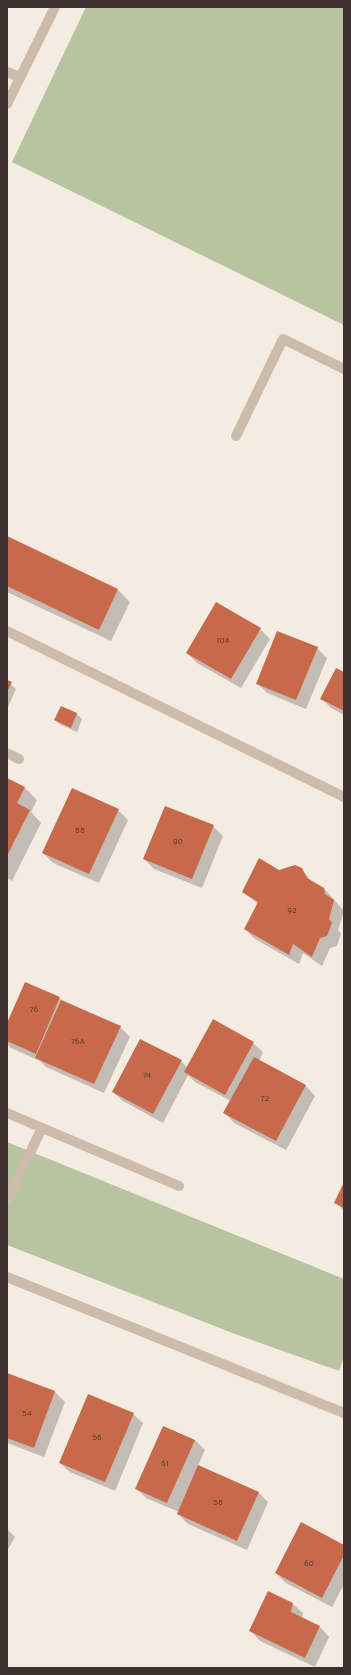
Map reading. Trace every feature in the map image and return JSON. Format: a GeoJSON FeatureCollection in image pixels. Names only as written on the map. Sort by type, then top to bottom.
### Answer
{"type":"FeatureCollection","features":[{"type":"Feature","properties":{"kind":"street"},"geometry":{"type":"LineString","coordinates":[[7,104],[55,7]]}},
{"type":"Feature","properties":{"kind":"street"},"geometry":{"type":"LineString","coordinates":[[7,72],[20,77]]}},
{"type":"Feature","properties":{"kind":"street"},"geometry":{"type":"LineString","coordinates":[[236,436],[283,339],[344,369]]}},
{"type":"Feature","properties":{"kind":"street"},"geometry":{"type":"LineString","coordinates":[[7,631],[344,797]]}},
{"type":"Feature","properties":{"kind":"street"},"geometry":{"type":"LineString","coordinates":[[7,753],[19,759]]}},
{"type":"Feature","properties":{"kind":"street"},"geometry":{"type":"LineString","coordinates":[[7,1113],[179,1186]]}},
{"type":"Feature","properties":{"kind":"street"},"geometry":{"type":"LineString","coordinates":[[7,1200],[42,1128]]}},
{"type":"Feature","properties":{"kind":"street"},"geometry":{"type":"LineString","coordinates":[[7,1277],[344,1413]]}},
{"type":"Feature","properties":{"kind":"green space"},"geometry":{"type":"Polygon","coordinates":[[[86,7],[344,7],[344,325],[12,162],[86,7]]]}},
{"type":"Feature","properties":{"kind":"green space"},"geometry":{"type":"Polygon","coordinates":[[[7,1142],[344,1279],[344,1357],[339,1371],[235,1334],[7,1245],[7,1142]]]}},
{"type":"Feature","properties":{"kind":"building"},"geometry":{"type":"Polygon","coordinates":[[[7,536],[118,589],[99,630],[7,586],[7,536]]]}},
{"type":"Feature","properties":{"kind":"building"},"geometry":{"type":"Polygon","coordinates":[[[216,602],[261,628],[231,679],[186,653],[216,602]]]}},
{"type":"Feature","properties":{"kind":"building"},"geometry":{"type":"Polygon","coordinates":[[[277,631],[318,647],[296,700],[256,684],[277,631]]]}},
{"type":"Feature","properties":{"kind":"building"},"geometry":{"type":"Polygon","coordinates":[[[336,668],[344,672],[344,711],[320,699],[336,668]]]}},
{"type":"Feature","properties":{"kind":"building"},"geometry":{"type":"Polygon","coordinates":[[[7,680],[12,682],[7,692],[7,680]]]}},
{"type":"Feature","properties":{"kind":"building"},"geometry":{"type":"Polygon","coordinates":[[[61,706],[77,713],[71,728],[54,720],[61,706]]]}},
{"type":"Feature","properties":{"kind":"building"},"geometry":{"type":"Polygon","coordinates":[[[7,778],[25,787],[17,803],[30,810],[7,856],[7,778]]]}},
{"type":"Feature","properties":{"kind":"building"},"geometry":{"type":"Polygon","coordinates":[[[72,788],[119,809],[89,874],[42,853],[72,788]]]}},
{"type":"Feature","properties":{"kind":"building"},"geometry":{"type":"Polygon","coordinates":[[[165,806],[214,825],[192,879],[143,859],[165,806]]]}},
{"type":"Feature","properties":{"kind":"building"},"geometry":{"type":"Polygon","coordinates":[[[259,858],[279,870],[295,865],[302,868],[307,878],[324,888],[325,894],[334,900],[329,919],[332,923],[327,936],[320,938],[312,957],[293,944],[289,955],[244,929],[258,902],[242,892],[259,858]]]}},
{"type":"Feature","properties":{"kind":"building"},"geometry":{"type":"Polygon","coordinates":[[[25,982],[60,997],[36,1054],[7,1041],[7,1023],[25,982]]]}},
{"type":"Feature","properties":{"kind":"building"},"geometry":{"type":"Polygon","coordinates":[[[61,1000],[121,1026],[94,1084],[35,1058],[61,1000]]]}},
{"type":"Feature","properties":{"kind":"building"},"geometry":{"type":"Polygon","coordinates":[[[213,1019],[254,1042],[225,1095],[184,1072],[213,1019]]]}},
{"type":"Feature","properties":{"kind":"building"},"geometry":{"type":"Polygon","coordinates":[[[140,1039],[182,1060],[153,1114],[112,1092],[140,1039]]]}},
{"type":"Feature","properties":{"kind":"building"},"geometry":{"type":"Polygon","coordinates":[[[254,1057],[306,1085],[276,1141],[223,1113],[254,1057]]]}},
{"type":"Feature","properties":{"kind":"building"},"geometry":{"type":"Polygon","coordinates":[[[344,1182],[344,1208],[334,1203],[344,1182]]]}},
{"type":"Feature","properties":{"kind":"building"},"geometry":{"type":"Polygon","coordinates":[[[7,1373],[55,1391],[34,1448],[7,1438],[7,1373]]]}},
{"type":"Feature","properties":{"kind":"building"},"geometry":{"type":"Polygon","coordinates":[[[88,1394],[134,1413],[105,1482],[59,1463],[88,1394]]]}},
{"type":"Feature","properties":{"kind":"building"},"geometry":{"type":"Polygon","coordinates":[[[163,1426],[195,1440],[167,1503],[135,1489],[163,1426]]]}},
{"type":"Feature","properties":{"kind":"building"},"geometry":{"type":"Polygon","coordinates":[[[198,1465],[259,1492],[237,1541],[177,1514],[198,1465]]]}},
{"type":"Feature","properties":{"kind":"building"},"geometry":{"type":"Polygon","coordinates":[[[301,1522],[344,1545],[344,1555],[322,1598],[275,1573],[301,1522]]]}},
{"type":"Feature","properties":{"kind":"building"},"geometry":{"type":"Polygon","coordinates":[[[268,1591],[293,1603],[291,1612],[320,1626],[305,1658],[249,1631],[268,1591]]]}}]}
